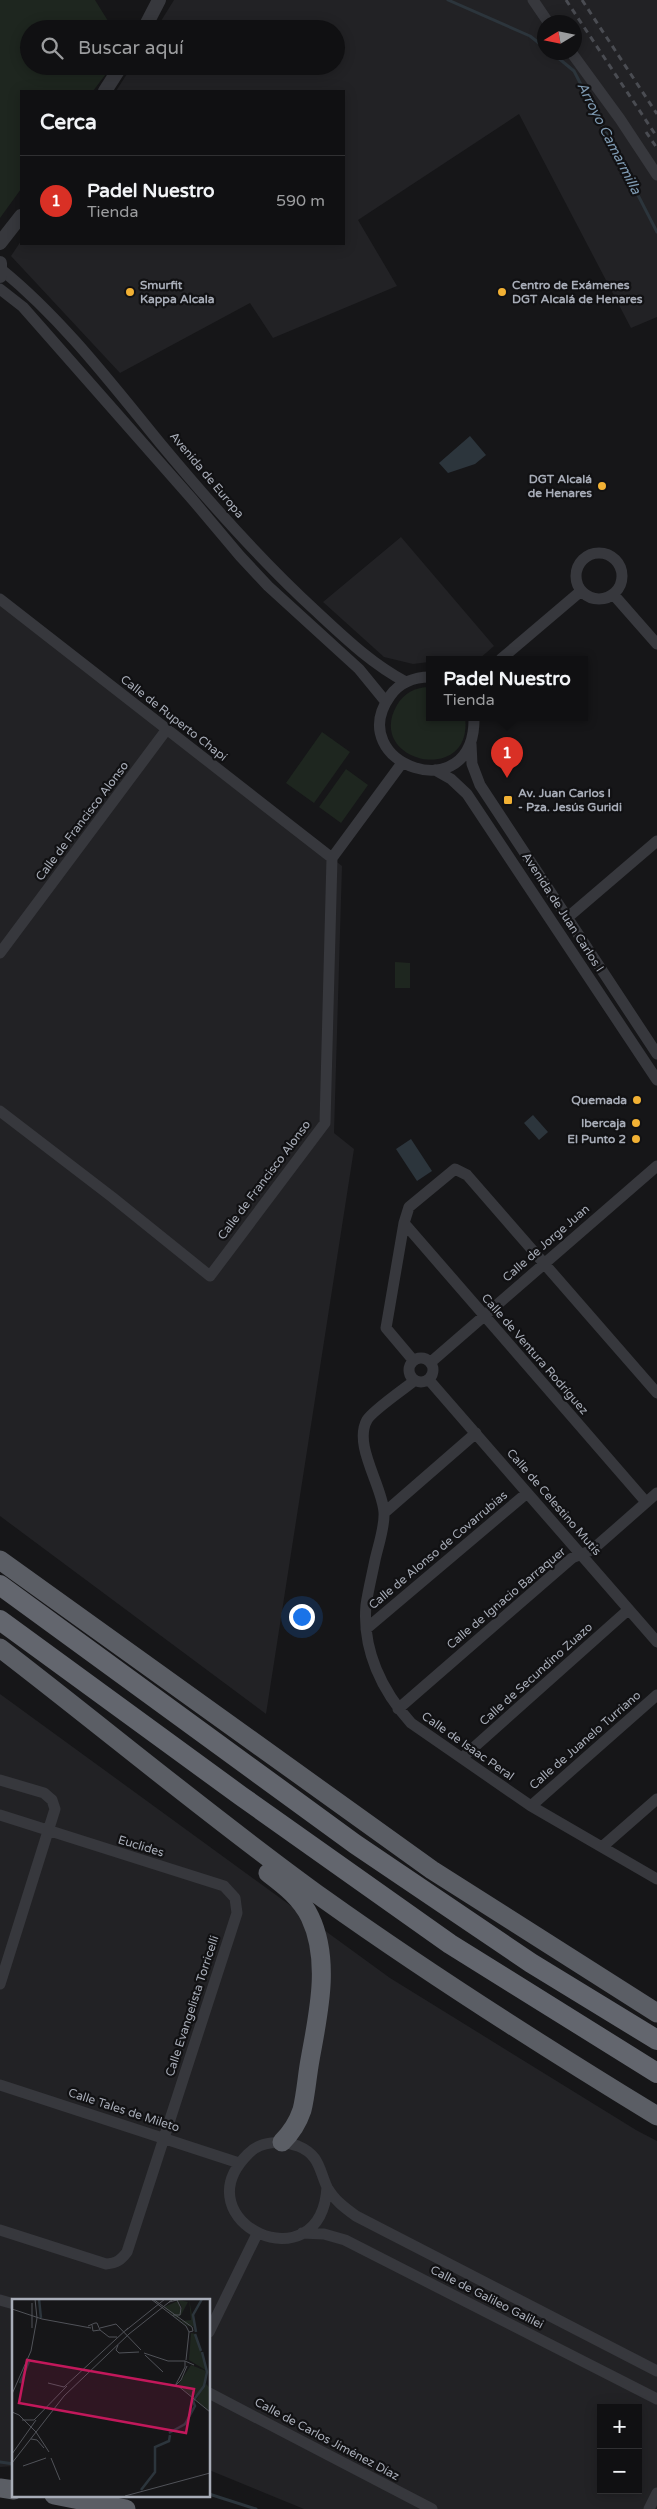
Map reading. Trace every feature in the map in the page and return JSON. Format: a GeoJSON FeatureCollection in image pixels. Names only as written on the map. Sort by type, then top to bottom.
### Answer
{"type":"FeatureCollection","features":[{"type":"Feature","properties":{"kind":"highway"},"geometry":{"type":"LineString","coordinates":[[0,1560],[270,1756],[482,1904],[657,2013]]}},
{"type":"Feature","properties":{"kind":"highway"},"geometry":{"type":"LineString","coordinates":[[0,1585],[355,1844],[531,1963],[657,2040]]}},
{"type":"Feature","properties":{"kind":"highway"},"geometry":{"type":"LineString","coordinates":[[0,1620],[450,1944],[657,2073]]}},
{"type":"Feature","properties":{"kind":"highway"},"geometry":{"type":"LineString","coordinates":[[0,1648],[102,1727],[176,1788],[322,1898],[429,1973],[657,2116]]}},
{"type":"Feature","properties":{"kind":"highway"},"geometry":{"type":"LineString","coordinates":[[270,1756],[418,1876],[529,1950],[634,2015],[657,2033]]}},
{"type":"Feature","properties":{"kind":"highway"},"geometry":{"type":"LineString","coordinates":[[176,1788],[208,1828],[287,1887],[298,1898],[311,1917],[318,1941],[321,1968],[319,2005],[302,2110],[292,2130],[282,2142]]}},
{"type":"Feature","properties":{"kind":"highway"},"geometry":{"type":"LineString","coordinates":[[59,2496],[126,2509]]}},
{"type":"Feature","properties":{"kind":"street"},"geometry":{"type":"LineString","coordinates":[[149,20],[159,0]]}},
{"type":"Feature","properties":{"kind":"street"},"geometry":{"type":"LineString","coordinates":[[534,0],[544,15]]}},
{"type":"Feature","properties":{"kind":"street"},"geometry":{"type":"LineString","coordinates":[[577,60],[620,119],[657,175]]}},
{"type":"Feature","properties":{"kind":"street"},"geometry":{"type":"LineString","coordinates":[[106,90],[115,75]]}},
{"type":"Feature","properties":{"kind":"street"},"geometry":{"type":"LineString","coordinates":[[0,243],[20,217]]}},
{"type":"Feature","properties":{"kind":"street","name":"Avenida de Europa"},"geometry":{"type":"LineString","coordinates":[[0,270],[34,297],[109,381],[249,547],[277,576],[368,658],[406,682]]}},
{"type":"Feature","properties":{"kind":"street"},"geometry":{"type":"LineString","coordinates":[[0,289],[23,307],[268,586],[359,669],[386,702]]}},
{"type":"Feature","properties":{"kind":"street"},"geometry":{"type":"LineString","coordinates":[[602,553],[610,555],[620,566],[621,581],[614,594],[607,598],[593,598],[580,590],[577,584],[577,568],[587,556],[602,553]]}},
{"type":"Feature","properties":{"kind":"street"},"geometry":{"type":"LineString","coordinates":[[504,656],[580,590]]}},
{"type":"Feature","properties":{"kind":"street"},"geometry":{"type":"LineString","coordinates":[[614,594],[657,644]]}},
{"type":"Feature","properties":{"kind":"street","name":"Calle de Ruperto Chapí"},"geometry":{"type":"LineString","coordinates":[[0,599],[332,858]]}},
{"type":"Feature","properties":{"kind":"street"},"geometry":{"type":"LineString","coordinates":[[426,677],[406,682],[394,691],[386,702],[381,716],[381,729],[385,742],[392,754],[402,763],[418,770],[435,770],[450,766],[461,757],[470,744],[475,730],[474,721]]}},
{"type":"Feature","properties":{"kind":"street","name":"Calle de Francisco Alonso"},"geometry":{"type":"LineString","coordinates":[[0,953],[167,729]]}},
{"type":"Feature","properties":{"kind":"street","name":"Avenida de Juan Carlos I"},"geometry":{"type":"LineString","coordinates":[[470,744],[472,764],[480,786],[657,1054]]}},
{"type":"Feature","properties":{"kind":"street"},"geometry":{"type":"LineString","coordinates":[[332,858],[402,763]]}},
{"type":"Feature","properties":{"kind":"street","name":"Avenida de Juan Carlos I"},"geometry":{"type":"LineString","coordinates":[[435,770],[451,779],[467,794],[657,1080]]}},
{"type":"Feature","properties":{"kind":"street"},"geometry":{"type":"LineString","coordinates":[[567,918],[657,841]]}},
{"type":"Feature","properties":{"kind":"street","name":"Calle de Francisco Alonso"},"geometry":{"type":"LineString","coordinates":[[0,1111],[112,1197],[210,1276],[326,1122],[332,858]]}},
{"type":"Feature","properties":{"kind":"street","name":"Calle de Jorge Juan"},"geometry":{"type":"LineString","coordinates":[[431,1362],[657,1166]]}},
{"type":"Feature","properties":{"kind":"street"},"geometry":{"type":"LineString","coordinates":[[413,1360],[386,1328],[404,1223],[409,1207],[456,1169],[467,1175],[657,1393]]}},
{"type":"Feature","properties":{"kind":"street","name":"Calle de Ventura Rodríguez"},"geometry":{"type":"LineString","coordinates":[[404,1223],[646,1502]]}},
{"type":"Feature","properties":{"kind":"street"},"geometry":{"type":"LineString","coordinates":[[427,1358],[431,1362],[434,1374],[429,1380],[422,1383],[414,1381],[409,1374],[409,1366],[413,1360],[427,1358]]}},
{"type":"Feature","properties":{"kind":"street","name":"Calle de Celestino Mutis"},"geometry":{"type":"LineString","coordinates":[[429,1380],[657,1642]]}},
{"type":"Feature","properties":{"kind":"street","name":"Calle de Isaac Peral"},"geometry":{"type":"LineString","coordinates":[[414,1381],[367,1420],[363,1439],[366,1456],[380,1489],[384,1513],[366,1605],[366,1629],[381,1683],[398,1709],[411,1723],[531,1806],[657,1879]]}},
{"type":"Feature","properties":{"kind":"street"},"geometry":{"type":"LineString","coordinates":[[384,1513],[476,1433]]}},
{"type":"Feature","properties":{"kind":"street","name":"Calle de Alonso de Covarrubias"},"geometry":{"type":"LineString","coordinates":[[366,1629],[527,1493]]}},
{"type":"Feature","properties":{"kind":"street","name":"Calle de Ignacio Barraquer"},"geometry":{"type":"LineString","coordinates":[[398,1709],[572,1558],[592,1550],[657,1493]]}},
{"type":"Feature","properties":{"kind":"street","name":"Calle de Secundino Zuazo"},"geometry":{"type":"LineString","coordinates":[[462,1758],[628,1610]]}},
{"type":"Feature","properties":{"kind":"street","name":"Calle de Juanelo Turriano"},"geometry":{"type":"LineString","coordinates":[[531,1806],[657,1695]]}},
{"type":"Feature","properties":{"kind":"street"},"geometry":{"type":"LineString","coordinates":[[0,1780],[44,1793],[52,1800],[55,1810],[50,1831],[0,1984]]}},
{"type":"Feature","properties":{"kind":"street"},"geometry":{"type":"LineString","coordinates":[[602,1847],[657,1800]]}},
{"type":"Feature","properties":{"kind":"street","name":"Euclides"},"geometry":{"type":"LineString","coordinates":[[0,1815],[224,1886]]}},
{"type":"Feature","properties":{"kind":"street","name":"Calle Evangelista Torricelli"},"geometry":{"type":"LineString","coordinates":[[0,2230],[106,2264],[114,2264],[122,2260],[127,2252],[237,1913],[235,1898],[224,1886]]}},
{"type":"Feature","properties":{"kind":"street","name":"Calle Tales de Mileto"},"geometry":{"type":"LineString","coordinates":[[0,2085],[239,2163]]}},
{"type":"Feature","properties":{"kind":"street"},"geometry":{"type":"LineString","coordinates":[[282,2142],[299,2146],[313,2156],[322,2170],[327,2187],[326,2201],[321,2214],[313,2225],[302,2233],[287,2238],[272,2238],[257,2234],[244,2224],[234,2210],[230,2194],[232,2178],[239,2163],[250,2151],[266,2144],[282,2142]]}},
{"type":"Feature","properties":{"kind":"street","name":"Calle de Galileo Galilei"},"geometry":{"type":"LineString","coordinates":[[327,2187],[338,2202],[356,2216],[657,2371]]}},
{"type":"Feature","properties":{"kind":"street","name":"Calle de Galileo Galilei"},"geometry":{"type":"LineString","coordinates":[[302,2233],[324,2234],[344,2240],[657,2399]]}},
{"type":"Feature","properties":{"kind":"street"},"geometry":{"type":"LineString","coordinates":[[210,2330],[257,2234]]}},
{"type":"Feature","properties":{"kind":"street","name":"Calle de Carlos Jiménez Díaz"},"geometry":{"type":"LineString","coordinates":[[210,2394],[432,2509]]}},
{"type":"Feature","properties":{"kind":"street"},"geometry":{"type":"LineString","coordinates":[[649,2509],[657,2493]]}},
{"type":"Feature","properties":{"kind":"shaded area"},"geometry":{"type":"Polygon","coordinates":[[[0,0],[95,0],[107,20],[20,20],[20,75],[105,75],[94,90],[20,90],[20,190],[0,218],[0,0]]]}},
{"type":"Feature","properties":{"kind":"shaded area"},"geometry":{"type":"Polygon","coordinates":[[[174,0],[657,0],[657,317],[631,328],[519,114],[358,220],[397,286],[273,338],[250,303],[120,373],[11,256],[20,242],[20,245],[345,245],[345,90],[117,90],[126,75],[345,75],[345,20],[162,20],[174,0]]]}},
{"type":"Feature","properties":{"kind":"shaded area"},"geometry":{"type":"Polygon","coordinates":[[[470,436],[486,455],[475,464],[448,473],[439,463],[470,436]]]}},
{"type":"Feature","properties":{"kind":"shaded area"},"geometry":{"type":"Polygon","coordinates":[[[401,537],[494,646],[482,656],[426,656],[426,662],[413,664],[384,657],[323,602],[401,537]]]}},
{"type":"Feature","properties":{"kind":"shaded area"},"geometry":{"type":"Polygon","coordinates":[[[0,599],[342,866],[334,1133],[354,1149],[266,1714],[0,1516],[0,599]]]}},
{"type":"Feature","properties":{"kind":"shaded area"},"geometry":{"type":"Polygon","coordinates":[[[426,687],[426,721],[465,721],[463,739],[454,753],[439,759],[422,759],[406,752],[395,741],[391,725],[397,705],[407,694],[426,687]]]}},
{"type":"Feature","properties":{"kind":"shaded area"},"geometry":{"type":"Polygon","coordinates":[[[322,732],[350,752],[314,803],[286,783],[322,732]]]}},
{"type":"Feature","properties":{"kind":"shaded area"},"geometry":{"type":"Polygon","coordinates":[[[346,769],[368,785],[341,823],[319,807],[346,769]]]}},
{"type":"Feature","properties":{"kind":"shaded area"},"geometry":{"type":"Polygon","coordinates":[[[395,962],[410,963],[410,988],[395,988],[395,962]]]}},
{"type":"Feature","properties":{"kind":"shaded area"},"geometry":{"type":"Polygon","coordinates":[[[533,1115],[548,1132],[539,1140],[524,1123],[533,1115]]]}},
{"type":"Feature","properties":{"kind":"shaded area"},"geometry":{"type":"Polygon","coordinates":[[[411,1139],[432,1171],[417,1181],[396,1149],[411,1139]]]}},
{"type":"Feature","properties":{"kind":"shaded area"},"geometry":{"type":"Polygon","coordinates":[[[0,1694],[390,1978],[636,2130],[657,2141],[657,2509],[304,2509],[210,2470],[210,2299],[12,2299],[12,2466],[0,2467],[0,1694]]]}},
{"type":"Feature","properties":{"kind":"waterway","name":"Arroyo Camarmilla"},"geometry":{"type":"LineString","coordinates":[[448,0],[530,36],[537,42]]}},
{"type":"Feature","properties":{"kind":"waterway","name":"Arroyo Camarmilla"},"geometry":{"type":"LineString","coordinates":[[561,60],[574,71],[657,232]]}},
{"type":"Feature","properties":{"kind":"waterway"},"geometry":{"type":"LineString","coordinates":[[0,2462],[12,2464]]}},
{"type":"Feature","properties":{"kind":"waterway"},"geometry":{"type":"LineString","coordinates":[[210,2494],[256,2509]]}},
{"type":"Feature","properties":{"kind":"railway"},"geometry":{"type":"LineString","coordinates":[[566,0],[657,137]]}},
{"type":"Feature","properties":{"kind":"railway"},"geometry":{"type":"LineString","coordinates":[[582,0],[657,114]]}},
{"type":"Feature","properties":{"kind":"railway"},"geometry":{"type":"LineString","coordinates":[[646,132],[657,148]]}},
{"type":"Feature","properties":{"kind":"place","name":"Smurfit Kappa Alcala"},"geometry":{"type":"Point","coordinates":[130,292]}},
{"type":"Feature","properties":{"kind":"place","name":"Centro de Exámenes DGT Alcalá de Henares"},"geometry":{"type":"Point","coordinates":[502,292]}},
{"type":"Feature","properties":{"kind":"place","name":"DGT Alcalá de Henares"},"geometry":{"type":"Point","coordinates":[602,486]}},
{"type":"Feature","properties":{"kind":"place","name":"Padel Nuestro"},"geometry":{"type":"Point","coordinates":[507,778]}},
{"type":"Feature","properties":{"kind":"place","name":"Av. Juan Carlos I - Pza. Jesús Guridi"},"geometry":{"type":"Point","coordinates":[508,800]}},
{"type":"Feature","properties":{"kind":"place","name":"Quemada"},"geometry":{"type":"Point","coordinates":[637,1100]}},
{"type":"Feature","properties":{"kind":"place","name":"Ibercaja"},"geometry":{"type":"Point","coordinates":[636,1123]}},
{"type":"Feature","properties":{"kind":"place","name":"El Punto 2"},"geometry":{"type":"Point","coordinates":[636,1139]}}]}
